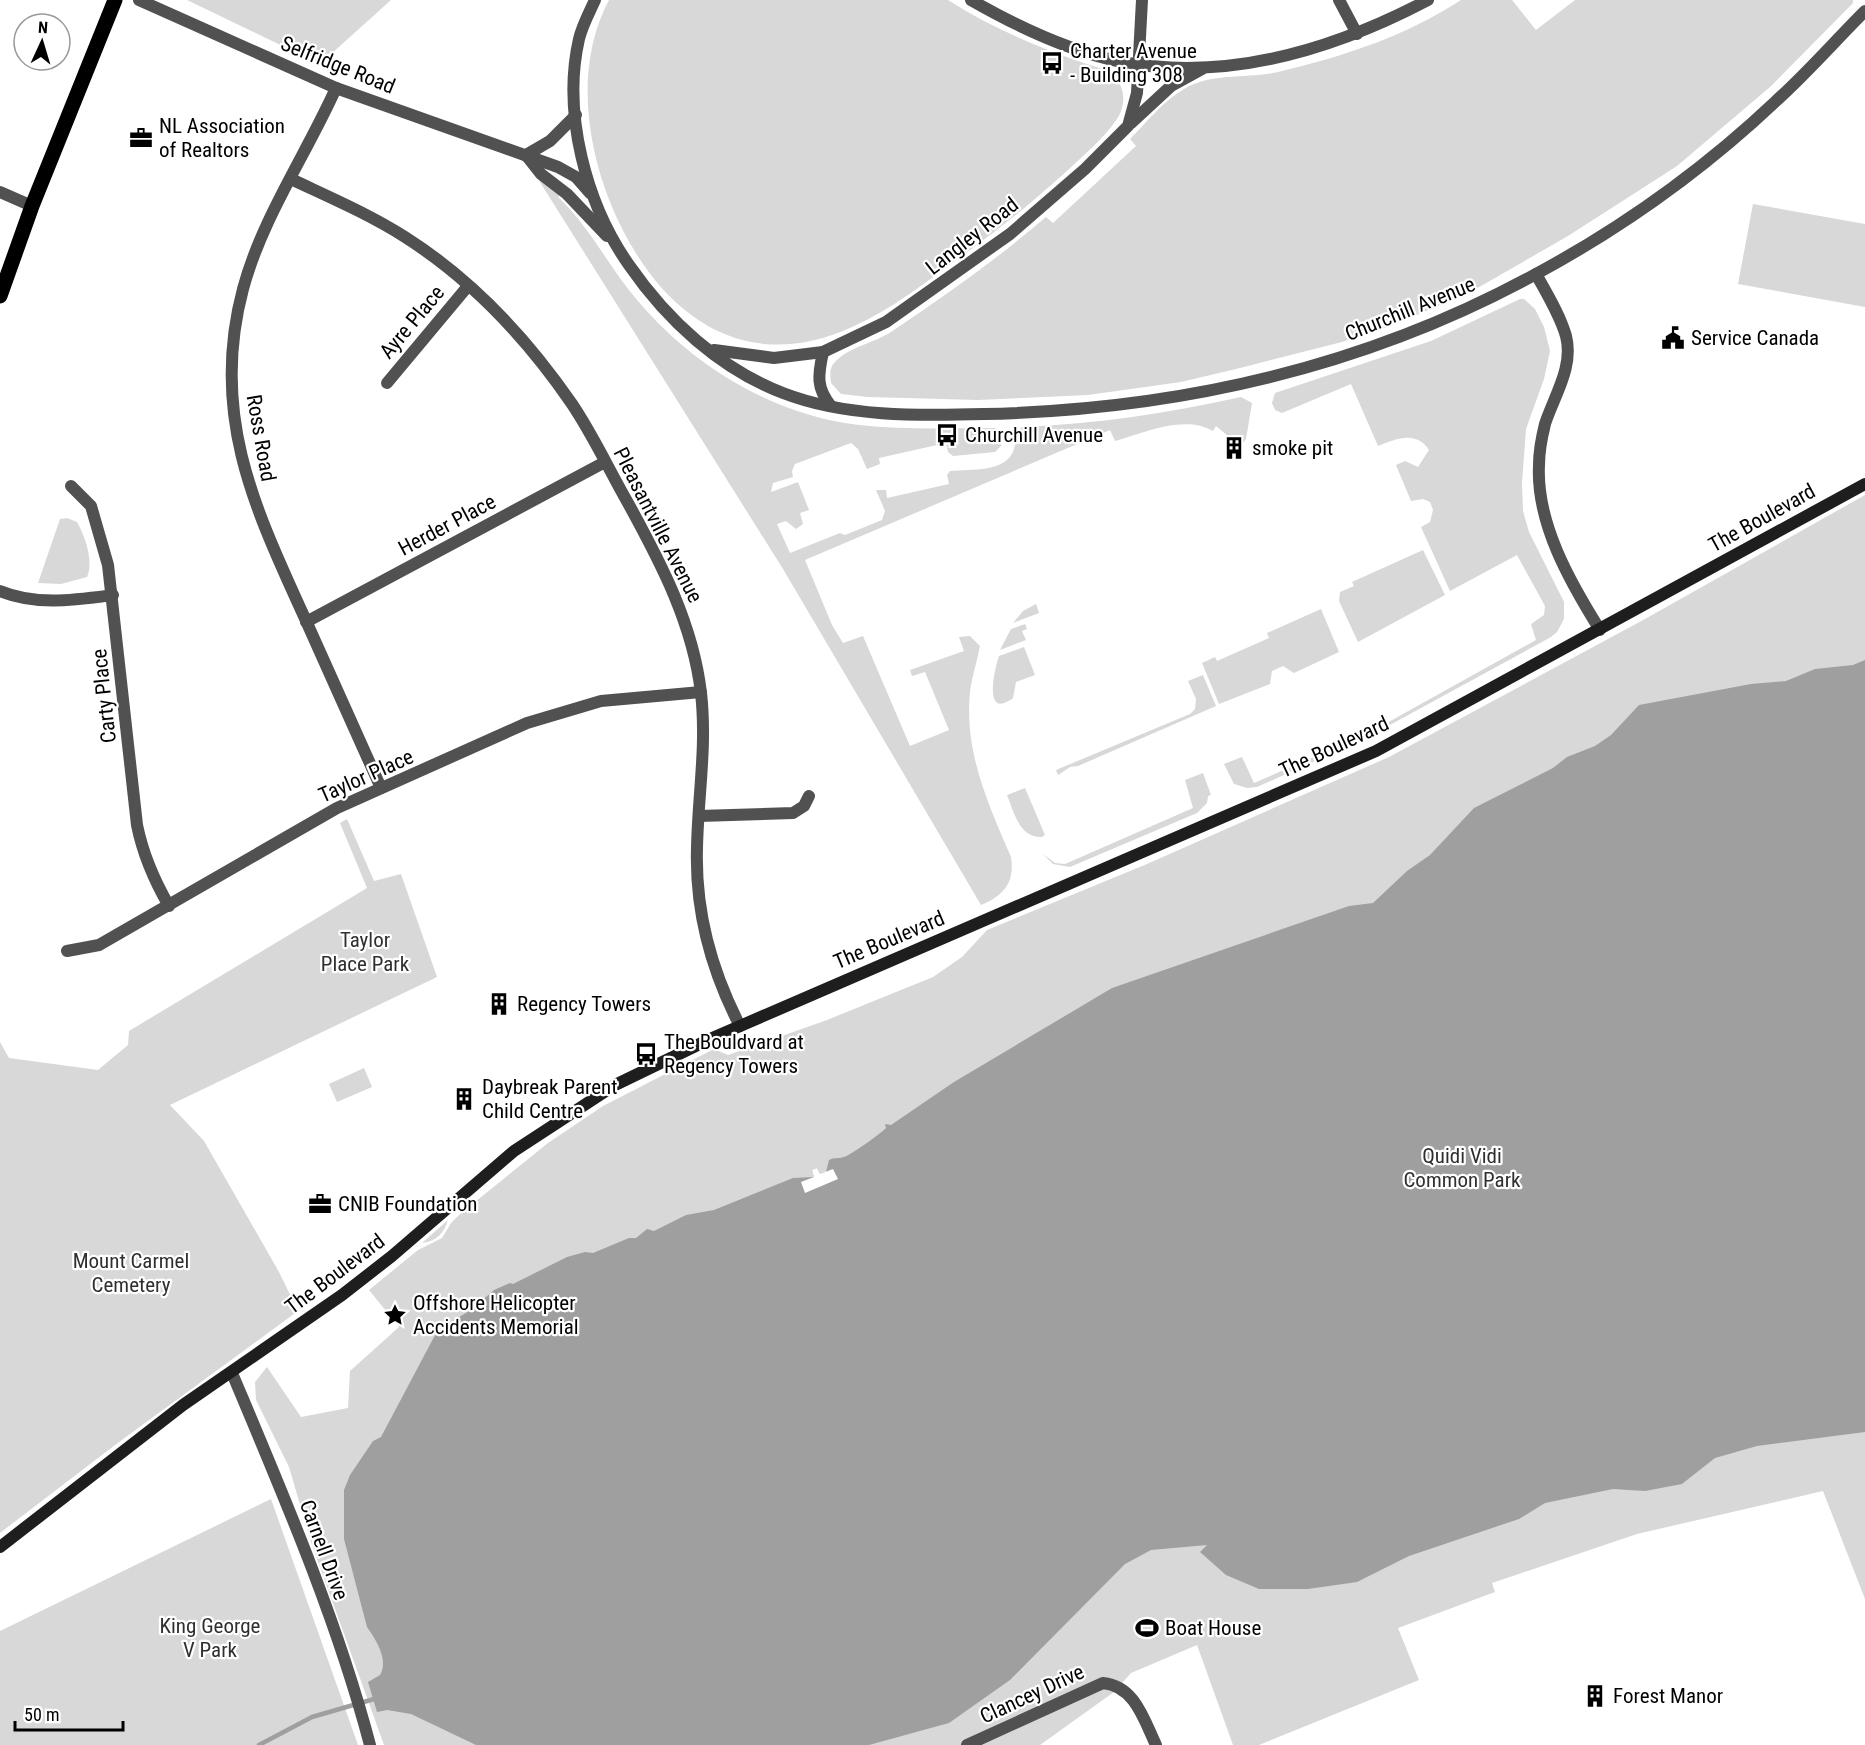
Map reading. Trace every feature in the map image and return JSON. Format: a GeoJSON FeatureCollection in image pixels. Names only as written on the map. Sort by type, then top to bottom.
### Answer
{"type":"FeatureCollection","features":[{"type":"Feature","properties":{"kind":"main road"},"geometry":{"type":"LineString","coordinates":[[0,296],[32,206],[116,0]]}},
{"type":"Feature","properties":{"kind":"street","name":"Selfridge Road"},"geometry":{"type":"LineString","coordinates":[[139,0],[336,88],[567,171],[586,187],[596,202]]}},
{"type":"Feature","properties":{"kind":"street"},"geometry":{"type":"LineString","coordinates":[[595,0],[583,26],[577,51],[576,116],[580,147],[596,202],[615,244]]}},
{"type":"Feature","properties":{"kind":"street"},"geometry":{"type":"LineString","coordinates":[[971,0],[985,3],[1038,35],[1109,59],[1140,64],[1208,66],[1238,65],[1283,57],[1357,34],[1428,0]]}},
{"type":"Feature","properties":{"kind":"street"},"geometry":{"type":"LineString","coordinates":[[1128,126],[1134,110],[1140,64],[1142,0]]}},
{"type":"Feature","properties":{"kind":"street"},"geometry":{"type":"LineString","coordinates":[[1339,0],[1357,34]]}},
{"type":"Feature","properties":{"kind":"street","name":"Churchill Avenue"},"geometry":{"type":"LineString","coordinates":[[615,244],[640,282],[668,314],[708,349],[767,386],[798,398],[831,406],[940,416],[1040,413],[1124,406],[1192,395],[1264,379],[1360,351],[1453,316],[1536,274],[1599,237],[1692,174],[1777,100],[1865,11]]}},
{"type":"Feature","properties":{"kind":"street","name":"Langley Road"},"geometry":{"type":"LineString","coordinates":[[708,349],[749,357],[774,358],[823,352],[886,322],[972,264],[1085,169],[1171,86],[1208,66]]}},
{"type":"Feature","properties":{"kind":"street","name":"Ross Road"},"geometry":{"type":"LineString","coordinates":[[336,88],[262,235],[243,290],[234,344],[232,390],[245,477],[255,508],[381,788]]}},
{"type":"Feature","properties":{"kind":"street"},"geometry":{"type":"LineString","coordinates":[[526,155],[550,141],[576,116]]}},
{"type":"Feature","properties":{"kind":"street","name":"Selfridge Road"},"geometry":{"type":"LineString","coordinates":[[526,155],[541,174],[567,194],[615,244]]}},
{"type":"Feature","properties":{"kind":"street","name":"Pleasantville Avenue"},"geometry":{"type":"LineString","coordinates":[[291,179],[405,237],[468,286],[516,333],[572,404],[644,531],[682,612],[694,653],[701,692],[704,759],[697,875],[704,929],[717,976],[740,1026]]}},
{"type":"Feature","properties":{"kind":"street"},"geometry":{"type":"LineString","coordinates":[[0,192],[32,206]]}},
{"type":"Feature","properties":{"kind":"street"},"geometry":{"type":"LineString","coordinates":[[1536,274],[1566,337],[1568,355],[1561,384],[1545,425],[1539,466],[1543,500],[1549,528],[1558,551],[1576,590],[1600,630]]}},
{"type":"Feature","properties":{"kind":"street","name":"Ayre Place"},"geometry":{"type":"LineString","coordinates":[[387,383],[468,286]]}},
{"type":"Feature","properties":{"kind":"street"},"geometry":{"type":"LineString","coordinates":[[823,352],[818,385],[821,394],[831,406]]}},
{"type":"Feature","properties":{"kind":"street","name":"Herder Place"},"geometry":{"type":"LineString","coordinates":[[306,622],[605,462]]}},
{"type":"Feature","properties":{"kind":"street","name":"The Boulevard"},"geometry":{"type":"LineString","coordinates":[[0,1546],[183,1405],[342,1295],[418,1234],[503,1160],[584,1103],[646,1068],[740,1026],[1376,751],[1865,484]]}},
{"type":"Feature","properties":{"kind":"street","name":"Carty Place"},"geometry":{"type":"LineString","coordinates":[[71,486],[91,506],[102,538],[113,595],[137,825],[143,852],[153,878],[168,906]]}},
{"type":"Feature","properties":{"kind":"street"},"geometry":{"type":"LineString","coordinates":[[0,591],[35,600],[66,600],[113,595]]}},
{"type":"Feature","properties":{"kind":"street","name":"Taylor Place"},"geometry":{"type":"LineString","coordinates":[[67,951],[99,945],[337,808],[527,723],[601,701],[701,692]]}},
{"type":"Feature","properties":{"kind":"street"},"geometry":{"type":"LineString","coordinates":[[699,816],[793,813],[804,806],[809,796]]}},
{"type":"Feature","properties":{"kind":"street","name":"Carnell Drive"},"geometry":{"type":"LineString","coordinates":[[232,1373],[282,1493],[354,1689],[370,1745]]}},
{"type":"Feature","properties":{"kind":"street","name":"Clancey Drive"},"geometry":{"type":"LineString","coordinates":[[967,1745],[1012,1726],[1092,1686],[1114,1684],[1121,1687],[1137,1705],[1156,1745]]}},
{"type":"Feature","properties":{"kind":"green space"},"geometry":{"type":"Polygon","coordinates":[[[187,0],[391,0],[320,64],[187,0]]]}},
{"type":"Feature","properties":{"kind":"green space"},"geometry":{"type":"Polygon","coordinates":[[[609,0],[948,0],[1015,36],[1109,73],[1121,87],[1123,106],[1117,119],[1100,139],[1043,192],[979,243],[882,312],[852,327],[810,341],[772,344],[736,338],[704,323],[675,301],[649,273],[628,239],[610,202],[595,153],[588,101],[588,75],[592,49],[609,0]]]}},
{"type":"Feature","properties":{"kind":"green space"},"geometry":{"type":"Polygon","coordinates":[[[1461,0],[1512,0],[1536,30],[1575,0],[1853,0],[1853,3],[1770,87],[1677,166],[1568,236],[1474,290],[1399,323],[1342,342],[1181,382],[1088,395],[978,400],[868,397],[841,394],[831,383],[832,367],[841,357],[884,336],[951,291],[1046,217],[1053,223],[1136,146],[1130,139],[1162,106],[1184,89],[1206,80],[1278,72],[1350,52],[1396,35],[1461,0]]]}},
{"type":"Feature","properties":{"kind":"green space"},"geometry":{"type":"Polygon","coordinates":[[[538,179],[561,194],[558,197],[580,222],[638,301],[660,325],[709,366],[737,384],[796,411],[827,419],[893,428],[995,428],[1002,438],[1001,446],[995,452],[953,456],[948,452],[946,443],[879,458],[880,464],[867,469],[858,449],[851,443],[795,464],[792,471],[793,477],[773,483],[771,492],[798,482],[809,510],[800,513],[803,524],[796,529],[786,521],[777,524],[790,553],[840,533],[845,535],[882,520],[885,511],[876,490],[886,490],[887,498],[949,484],[947,475],[950,471],[987,468],[1004,462],[1010,457],[1019,429],[1022,427],[1132,417],[1241,397],[1252,403],[1246,439],[1241,447],[1216,426],[1213,431],[1190,424],[1177,425],[1115,441],[1110,430],[805,560],[832,625],[843,643],[863,636],[910,746],[949,730],[925,672],[912,676],[910,670],[964,651],[959,637],[970,636],[980,646],[970,692],[969,714],[974,756],[986,797],[1011,857],[1012,866],[1010,880],[996,897],[981,905],[783,569],[538,179]]]}},
{"type":"Feature","properties":{"kind":"green space"},"geometry":{"type":"Polygon","coordinates":[[[1753,204],[1865,224],[1865,307],[1738,284],[1753,204]]]}},
{"type":"Feature","properties":{"kind":"green space"},"geometry":{"type":"Polygon","coordinates":[[[1524,299],[1535,309],[1544,327],[1550,351],[1544,379],[1526,429],[1522,483],[1523,511],[1529,532],[1564,602],[1564,619],[1557,632],[1366,738],[1257,787],[1247,788],[1234,784],[1224,764],[1242,757],[1254,783],[1367,734],[1536,640],[1531,624],[1544,615],[1545,606],[1517,555],[1450,591],[1421,527],[1430,522],[1433,510],[1430,502],[1423,499],[1411,501],[1396,465],[1405,461],[1418,467],[1429,450],[1424,444],[1412,438],[1405,438],[1378,446],[1351,384],[1282,413],[1275,410],[1272,403],[1275,393],[1431,341],[1524,299]]]}},
{"type":"Feature","properties":{"kind":"green space","name":"Quidi Vidi Common Park"},"geometry":{"type":"Polygon","coordinates":[[[1865,495],[1865,1599],[1823,1491],[1637,1534],[1492,1583],[1495,1592],[1398,1628],[1419,1680],[1259,1745],[1233,1745],[1197,1645],[1131,1673],[1114,1692],[1040,1745],[384,1745],[312,1545],[289,1467],[256,1400],[255,1382],[267,1367],[301,1417],[348,1408],[350,1371],[399,1327],[369,1290],[418,1250],[442,1238],[460,1214],[548,1143],[603,1106],[714,1049],[728,1055],[827,1020],[933,977],[962,957],[987,930],[1147,864],[1389,757],[1645,619],[1865,495]]]}},
{"type":"Feature","properties":{"kind":"green space"},"geometry":{"type":"Polygon","coordinates":[[[67,518],[77,522],[86,542],[90,564],[87,577],[61,584],[38,583],[60,519],[67,518]]]}},
{"type":"Feature","properties":{"kind":"green space"},"geometry":{"type":"Polygon","coordinates":[[[1423,550],[1445,595],[1358,642],[1339,601],[1340,592],[1354,586],[1352,582],[1423,550]]]}},
{"type":"Feature","properties":{"kind":"green space"},"geometry":{"type":"Polygon","coordinates":[[[1036,604],[1039,613],[1013,623],[1023,611],[1036,604]]]}},
{"type":"Feature","properties":{"kind":"green space"},"geometry":{"type":"Polygon","coordinates":[[[1321,609],[1339,652],[1294,673],[1283,666],[1272,671],[1270,684],[1219,704],[1202,663],[1215,657],[1217,661],[1269,638],[1267,633],[1321,609]]]}},
{"type":"Feature","properties":{"kind":"green space"},"geometry":{"type":"Polygon","coordinates":[[[1025,624],[1027,629],[1022,631],[1026,640],[1000,650],[1011,629],[1025,624]]]}},
{"type":"Feature","properties":{"kind":"green space"},"geometry":{"type":"Polygon","coordinates":[[[1024,647],[1035,675],[1016,682],[1013,698],[997,703],[994,698],[993,680],[999,656],[1024,647]]]}},
{"type":"Feature","properties":{"kind":"green space"},"geometry":{"type":"Polygon","coordinates":[[[1203,675],[1216,706],[1078,766],[1070,767],[1058,775],[1056,770],[1190,714],[1195,709],[1196,699],[1188,681],[1203,675]]]}},
{"type":"Feature","properties":{"kind":"green space"},"geometry":{"type":"Polygon","coordinates":[[[1203,773],[1211,795],[1197,813],[1070,867],[1053,864],[1043,854],[1055,863],[1065,864],[1193,808],[1185,780],[1203,773]]]}},
{"type":"Feature","properties":{"kind":"green space"},"geometry":{"type":"Polygon","coordinates":[[[1025,788],[1045,835],[1042,837],[1028,833],[1018,823],[1007,795],[1025,788]]]}},
{"type":"Feature","properties":{"kind":"green space","name":"Mount Carmel Cemetery"},"geometry":{"type":"Polygon","coordinates":[[[347,819],[374,881],[401,874],[437,977],[170,1105],[204,1141],[279,1272],[298,1311],[115,1445],[0,1533],[0,1042],[9,1058],[98,1070],[128,1045],[129,1031],[367,888],[340,823],[347,819]]]}},
{"type":"Feature","properties":{"kind":"green space"},"geometry":{"type":"Polygon","coordinates":[[[364,1068],[372,1087],[337,1102],[329,1084],[364,1068]]]}},
{"type":"Feature","properties":{"kind":"green space"},"geometry":{"type":"Polygon","coordinates":[[[448,1220],[439,1236],[422,1243],[448,1220]]]}},
{"type":"Feature","properties":{"kind":"green space","name":"King George V Park"},"geometry":{"type":"Polygon","coordinates":[[[271,1499],[358,1745],[0,1745],[0,1631],[271,1499]]]}},
{"type":"Feature","properties":{"kind":"shaded area","name":"Quidi Vidi Common Park"},"geometry":{"type":"Polygon","coordinates":[[[1865,660],[1865,1432],[1757,1446],[1715,1458],[1682,1484],[1645,1491],[1613,1489],[1545,1503],[1519,1519],[1409,1556],[1357,1582],[1308,1589],[1259,1589],[1226,1575],[1200,1552],[1207,1545],[1151,1550],[1125,1564],[1010,1680],[949,1723],[869,1745],[476,1745],[411,1714],[387,1710],[377,1712],[368,1682],[380,1675],[383,1663],[377,1644],[367,1627],[344,1539],[344,1490],[350,1475],[373,1441],[381,1437],[434,1337],[442,1327],[471,1310],[494,1290],[510,1283],[513,1284],[567,1257],[585,1252],[593,1253],[629,1238],[636,1238],[647,1229],[654,1231],[686,1215],[714,1210],[793,1178],[814,1177],[812,1170],[817,1168],[820,1174],[826,1172],[829,1160],[844,1157],[853,1152],[883,1131],[886,1128],[885,1124],[891,1125],[954,1082],[1112,988],[1349,906],[1373,903],[1407,871],[1430,855],[1474,808],[1553,768],[1567,757],[1595,746],[1611,735],[1639,705],[1751,684],[1786,681],[1815,669],[1853,665],[1865,660]]]}},
{"type":"Feature","properties":{"kind":"pier"},"geometry":{"type":"Polygon","coordinates":[[[817,1168],[820,1174],[833,1169],[838,1179],[805,1193],[801,1182],[814,1177],[812,1170],[817,1168]]]}},
{"type":"Feature","properties":{"kind":"waterway"},"geometry":{"type":"LineString","coordinates":[[259,1745],[312,1717],[374,1699]]}},
{"type":"Feature","properties":{"kind":"place","name":"Charter Avenue - Building 308"},"geometry":{"type":"Point","coordinates":[1052,63]}},
{"type":"Feature","properties":{"kind":"place","name":"NL Association of Realtors"},"geometry":{"type":"Point","coordinates":[141,138]}},
{"type":"Feature","properties":{"kind":"place","name":"Service Canada"},"geometry":{"type":"Point","coordinates":[1673,338]}},
{"type":"Feature","properties":{"kind":"place","name":"Churchill Avenue"},"geometry":{"type":"Point","coordinates":[947,435]}},
{"type":"Feature","properties":{"kind":"place","name":"smoke pit"},"geometry":{"type":"Point","coordinates":[1234,448]}},
{"type":"Feature","properties":{"kind":"place","name":"Regency Towers"},"geometry":{"type":"Point","coordinates":[499,1004]}},
{"type":"Feature","properties":{"kind":"place","name":"The Bouldvard at Regency Towers"},"geometry":{"type":"Point","coordinates":[646,1054]}},
{"type":"Feature","properties":{"kind":"place","name":"Daybreak Parent Child Centre"},"geometry":{"type":"Point","coordinates":[464,1099]}},
{"type":"Feature","properties":{"kind":"place","name":"CNIB Foundation"},"geometry":{"type":"Point","coordinates":[320,1204]}},
{"type":"Feature","properties":{"kind":"place","name":"Offshore Helicopter Accidents Memorial"},"geometry":{"type":"Point","coordinates":[395,1315]}},
{"type":"Feature","properties":{"kind":"place","name":"Boat House"},"geometry":{"type":"Point","coordinates":[1147,1628]}},
{"type":"Feature","properties":{"kind":"place","name":"Forest Manor"},"geometry":{"type":"Point","coordinates":[1595,1696]}},
{"type":"Feature","properties":{"kind":"park label","name":"Taylor Place Park"},"geometry":{"type":"Point","coordinates":[365,952]}}]}
